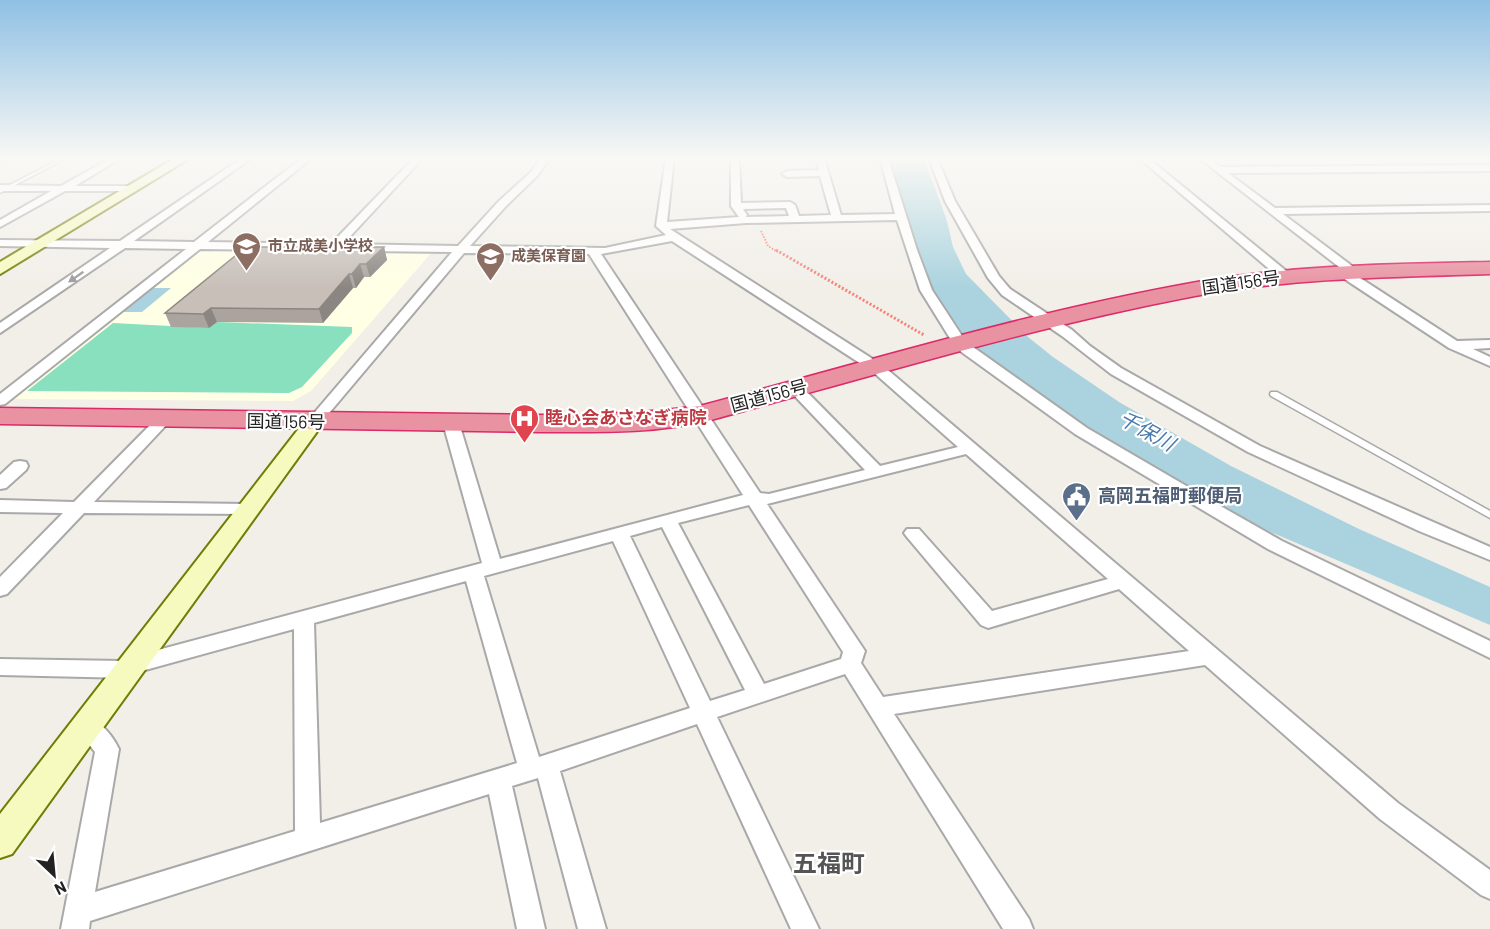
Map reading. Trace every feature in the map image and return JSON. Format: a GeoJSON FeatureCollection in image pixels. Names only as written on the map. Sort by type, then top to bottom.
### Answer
{"type":"FeatureCollection","features":[{"type":"Feature","properties":{"kind":"highway","name":"国道156号"},"geometry":{"type":"LineString","coordinates":[[0,416],[602,425],[654,422],[701,414],[1042,323],[1197,289],[1352,271],[1490,268]]}},
{"type":"Feature","properties":{"kind":"street"},"geometry":{"type":"LineString","coordinates":[[0,224],[39,201]]}},
{"type":"Feature","properties":{"kind":"street"},"geometry":{"type":"LineString","coordinates":[[0,269],[111,201]]}},
{"type":"Feature","properties":{"kind":"street"},"geometry":{"type":"LineString","coordinates":[[0,329],[185,201]]}},
{"type":"Feature","properties":{"kind":"street"},"geometry":{"type":"LineString","coordinates":[[0,401],[254,201]]}},
{"type":"Feature","properties":{"kind":"street"},"geometry":{"type":"LineString","coordinates":[[335,246],[378,201]]}},
{"type":"Feature","properties":{"kind":"street"},"geometry":{"type":"LineString","coordinates":[[0,842],[85,725],[314,422],[462,248],[505,201]]}},
{"type":"Feature","properties":{"kind":"street"},"geometry":{"type":"LineString","coordinates":[[661,226],[664,201]]}},
{"type":"Feature","properties":{"kind":"street"},"geometry":{"type":"LineString","coordinates":[[736,201],[736,206],[750,220]]}},
{"type":"Feature","properties":{"kind":"street"},"geometry":{"type":"LineString","coordinates":[[832,201],[837,218]]}},
{"type":"Feature","properties":{"kind":"street"},"geometry":{"type":"LineString","coordinates":[[897,201],[911,250],[926,290],[958,346],[1081,430],[1275,545],[1490,651]]}},
{"type":"Feature","properties":{"kind":"street"},"geometry":{"type":"LineString","coordinates":[[950,201],[994,278],[1006,292],[1042,323],[1116,371],[1254,448],[1425,527],[1490,554]]}},
{"type":"Feature","properties":{"kind":"street"},"geometry":{"type":"LineString","coordinates":[[1195,201],[1286,277]]}},
{"type":"Feature","properties":{"kind":"street"},"geometry":{"type":"LineString","coordinates":[[1261,201],[1352,271]]}},
{"type":"Feature","properties":{"kind":"street"},"geometry":{"type":"LineString","coordinates":[[736,206],[790,205],[795,219]]}},
{"type":"Feature","properties":{"kind":"street"},"geometry":{"type":"LineString","coordinates":[[1274,211],[1490,208]]}},
{"type":"Feature","properties":{"kind":"street"},"geometry":{"type":"LineString","coordinates":[[661,226],[750,220],[902,217]]}},
{"type":"Feature","properties":{"kind":"street"},"geometry":{"type":"LineString","coordinates":[[661,226],[674,237],[877,368],[1389,811],[1490,886]]}},
{"type":"Feature","properties":{"kind":"street"},"geometry":{"type":"LineString","coordinates":[[0,243],[592,250],[632,247],[674,237]]}},
{"type":"Feature","properties":{"kind":"street"},"geometry":{"type":"LineString","coordinates":[[592,250],[854,651],[850,664]]}},
{"type":"Feature","properties":{"kind":"street"},"geometry":{"type":"LineString","coordinates":[[1352,271],[1344,273],[1454,345],[1490,362]]}},
{"type":"Feature","properties":{"kind":"street"},"geometry":{"type":"LineString","coordinates":[[1454,345],[1490,344]]}},
{"type":"Feature","properties":{"kind":"street"},"geometry":{"type":"LineString","coordinates":[[796,389],[877,473]]}},
{"type":"Feature","properties":{"kind":"street"},"geometry":{"type":"LineString","coordinates":[[0,589],[164,419]]}},
{"type":"Feature","properties":{"kind":"street"},"geometry":{"type":"LineString","coordinates":[[451,423],[484,571],[538,768],[592,929]]}},
{"type":"Feature","properties":{"kind":"street"},"geometry":{"type":"LineString","coordinates":[[0,667],[130,667],[667,520],[754,498],[769,499],[972,448]]}},
{"type":"Feature","properties":{"kind":"street"},"geometry":{"type":"LineString","coordinates":[[0,484],[20,466]]}},
{"type":"Feature","properties":{"kind":"street"},"geometry":{"type":"LineString","coordinates":[[0,506],[249,510]]}},
{"type":"Feature","properties":{"kind":"street"},"geometry":{"type":"LineString","coordinates":[[667,520],[758,693]]}},
{"type":"Feature","properties":{"kind":"street"},"geometry":{"type":"LineString","coordinates":[[619,533],[805,929]]}},
{"type":"Feature","properties":{"kind":"street"},"geometry":{"type":"LineString","coordinates":[[913,533],[988,620],[1124,581]]}},
{"type":"Feature","properties":{"kind":"street"},"geometry":{"type":"LineString","coordinates":[[304,619],[308,839]]}},
{"type":"Feature","properties":{"kind":"street"},"geometry":{"type":"LineString","coordinates":[[878,707],[1210,656]]}},
{"type":"Feature","properties":{"kind":"street"},"geometry":{"type":"LineString","coordinates":[[85,725],[107,749],[76,920],[308,839],[538,768],[850,664]]}},
{"type":"Feature","properties":{"kind":"street"},"geometry":{"type":"LineString","coordinates":[[850,664],[1019,929]]}},
{"type":"Feature","properties":{"kind":"street"},"geometry":{"type":"LineString","coordinates":[[498,780],[531,929]]}},
{"type":"Feature","properties":{"kind":"lane"},"geometry":{"type":"LineString","coordinates":[[1274,394],[1490,515]]}},
{"type":"Feature","properties":{"kind":"path"},"geometry":{"type":"LineString","coordinates":[[750,220],[768,246],[958,346]]}},
{"type":"Feature","properties":{"kind":"shaded area"},"geometry":{"type":"Polygon","coordinates":[[[194,249],[432,252],[311,391],[293,401],[5,399],[194,249]]]}},
{"type":"Feature","properties":{"kind":"green space"},"geometry":{"type":"Polygon","coordinates":[[[217,322],[352,327],[352,333],[302,387],[289,393],[27,391],[113,323],[208,328],[217,322]]]}},
{"type":"Feature","properties":{"kind":"water","name":"千保川"},"geometry":{"type":"Polygon","coordinates":[[[902,201],[940,201],[953,247],[966,274],[1028,337],[1053,357],[1119,402],[1231,466],[1359,529],[1490,587],[1490,625],[1235,517],[1097,437],[966,347],[929,288],[902,201]]]}},
{"type":"Feature","properties":{"kind":"water"},"geometry":{"type":"Polygon","coordinates":[[[148,288],[171,288],[142,312],[118,312],[148,288]]]}},
{"type":"Feature","properties":{"kind":"building"},"geometry":{"type":"Polygon","coordinates":[[[246,247],[384,247],[366,264],[360,264],[352,274],[349,274],[319,309],[211,308],[203,314],[165,313],[246,247]]]}},
{"type":"Feature","properties":{"kind":"place","name":"市立成美小学校"},"geometry":{"type":"Point","coordinates":[247,272]}},
{"type":"Feature","properties":{"kind":"place","name":"成美保育園"},"geometry":{"type":"Point","coordinates":[490,282]}},
{"type":"Feature","properties":{"kind":"place","name":"睦心会あさなぎ病院"},"geometry":{"type":"Point","coordinates":[524,444]}},
{"type":"Feature","properties":{"kind":"place","name":"高岡五福町郵便局"},"geometry":{"type":"Point","coordinates":[1077,522]}},
{"type":"Feature","properties":{"kind":"district","name":"五福町"},"geometry":{"type":"Point","coordinates":[829,864]}}]}
